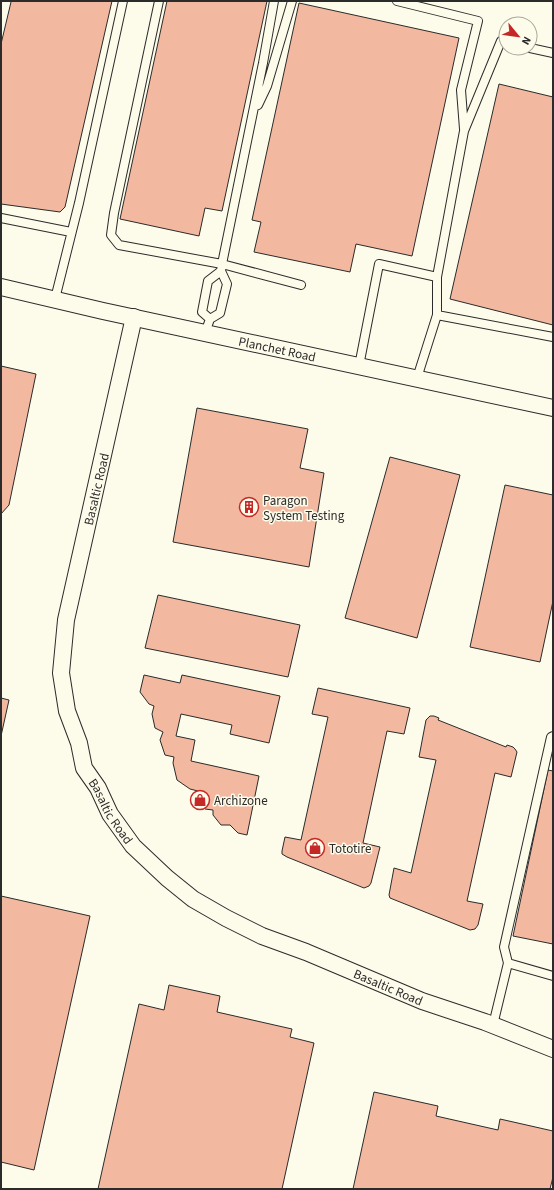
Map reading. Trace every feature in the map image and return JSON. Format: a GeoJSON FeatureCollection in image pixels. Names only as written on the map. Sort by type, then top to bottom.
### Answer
{"type":"FeatureCollection","features":[{"type":"Feature","properties":{"kind":"street","name":"Planchet Road"},"geometry":{"type":"LineString","coordinates":[[1,287],[134,317],[207,326],[359,366],[553,408]]}},
{"type":"Feature","properties":{"kind":"street","name":"Basaltic Road"},"geometry":{"type":"LineString","coordinates":[[134,317],[66,620],[61,673],[67,711],[79,743],[84,768],[98,788],[110,814],[133,846],[154,864],[167,878],[193,899],[226,918],[262,936],[306,952],[422,1001],[493,1024],[553,1049]]}},
{"type":"Feature","properties":{"kind":"lane"},"geometry":{"type":"LineString","coordinates":[[55,299],[122,1]]}},
{"type":"Feature","properties":{"kind":"lane"},"geometry":{"type":"LineString","coordinates":[[159,1],[114,213],[111,235],[119,245],[301,285]]}},
{"type":"Feature","properties":{"kind":"lane"},"geometry":{"type":"LineString","coordinates":[[221,268],[208,281],[202,312],[207,326],[220,313],[227,284],[221,268],[264,64],[274,1]]}},
{"type":"Feature","properties":{"kind":"lane"},"geometry":{"type":"LineString","coordinates":[[252,119],[267,86],[292,1]]}},
{"type":"Feature","properties":{"kind":"lane"},"geometry":{"type":"LineString","coordinates":[[397,1],[478,21],[461,90],[464,131]]}},
{"type":"Feature","properties":{"kind":"lane"},"geometry":{"type":"LineString","coordinates":[[417,378],[437,315],[437,277],[464,131],[498,48]]}},
{"type":"Feature","properties":{"kind":"lane"},"geometry":{"type":"LineString","coordinates":[[538,50],[553,53]]}},
{"type":"Feature","properties":{"kind":"lane"},"geometry":{"type":"LineString","coordinates":[[1,218],[71,232]]}},
{"type":"Feature","properties":{"kind":"lane"},"geometry":{"type":"LineString","coordinates":[[359,366],[379,264],[437,277]]}},
{"type":"Feature","properties":{"kind":"lane"},"geometry":{"type":"LineString","coordinates":[[437,315],[553,338]]}},
{"type":"Feature","properties":{"kind":"lane"},"geometry":{"type":"LineString","coordinates":[[493,1024],[508,963],[504,947],[549,745],[551,737],[553,736]]}},
{"type":"Feature","properties":{"kind":"lane"},"geometry":{"type":"LineString","coordinates":[[508,963],[553,976]]}},
{"type":"Feature","properties":{"kind":"building"},"geometry":{"type":"Polygon","coordinates":[[[12,1],[112,1],[65,207],[60,212],[1,204],[1,44],[12,1]]]}},
{"type":"Feature","properties":{"kind":"building"},"geometry":{"type":"Polygon","coordinates":[[[167,1],[267,1],[222,211],[205,208],[199,236],[120,219],[167,1]]]}},
{"type":"Feature","properties":{"kind":"building"},"geometry":{"type":"Polygon","coordinates":[[[299,3],[459,38],[412,256],[356,244],[350,272],[254,252],[261,222],[252,220],[299,3]]]}},
{"type":"Feature","properties":{"kind":"building"},"geometry":{"type":"Polygon","coordinates":[[[499,84],[553,97],[553,325],[450,299],[499,84]]]}},
{"type":"Feature","properties":{"kind":"building"},"geometry":{"type":"Polygon","coordinates":[[[1,366],[36,374],[9,505],[1,514],[1,366]]]}},
{"type":"Feature","properties":{"kind":"building","name":"Paragon System Testing"},"geometry":{"type":"Polygon","coordinates":[[[197,408],[308,429],[300,468],[324,473],[309,567],[173,542],[197,408]]]}},
{"type":"Feature","properties":{"kind":"building"},"geometry":{"type":"Polygon","coordinates":[[[390,457],[460,475],[417,638],[345,618],[390,457]]]}},
{"type":"Feature","properties":{"kind":"building"},"geometry":{"type":"Polygon","coordinates":[[[505,485],[553,495],[553,601],[540,662],[470,647],[505,485]]]}},
{"type":"Feature","properties":{"kind":"building"},"geometry":{"type":"Polygon","coordinates":[[[158,595],[300,625],[288,677],[145,648],[158,595]]]}},
{"type":"Feature","properties":{"kind":"building"},"geometry":{"type":"Polygon","coordinates":[[[144,675],[180,683],[182,675],[280,696],[269,743],[230,734],[232,725],[181,714],[176,736],[195,740],[191,761],[259,776],[247,835],[238,833],[230,825],[221,825],[213,815],[213,810],[205,809],[194,798],[198,791],[190,789],[177,780],[173,763],[174,757],[165,755],[160,740],[163,732],[155,728],[152,714],[154,706],[149,704],[140,692],[144,675]]]}},
{"type":"Feature","properties":{"kind":"building"},"geometry":{"type":"Polygon","coordinates":[[[318,688],[410,708],[404,734],[387,731],[363,843],[380,847],[371,883],[369,886],[364,888],[282,854],[285,837],[301,840],[328,717],[312,714],[318,688]]]}},
{"type":"Feature","properties":{"kind":"building"},"geometry":{"type":"Polygon","coordinates":[[[1,698],[9,700],[1,736],[1,698]]]}},
{"type":"Feature","properties":{"kind":"building"},"geometry":{"type":"Polygon","coordinates":[[[430,716],[439,718],[438,720],[506,747],[507,745],[513,747],[517,752],[511,777],[495,773],[467,901],[483,904],[478,925],[475,929],[470,930],[390,898],[389,895],[394,868],[411,873],[436,760],[419,757],[426,720],[430,716]]]}},
{"type":"Feature","properties":{"kind":"building"},"geometry":{"type":"Polygon","coordinates":[[[548,770],[553,771],[553,944],[513,936],[548,770]]]}},
{"type":"Feature","properties":{"kind":"building"},"geometry":{"type":"Polygon","coordinates":[[[1,896],[90,916],[34,1170],[1,1162],[1,896]]]}},
{"type":"Feature","properties":{"kind":"building"},"geometry":{"type":"Polygon","coordinates":[[[169,985],[220,996],[217,1012],[292,1029],[290,1037],[314,1043],[282,1189],[98,1189],[139,1004],[164,1010],[169,985]]]}},
{"type":"Feature","properties":{"kind":"building"},"geometry":{"type":"Polygon","coordinates":[[[374,1092],[438,1106],[436,1116],[498,1130],[500,1119],[553,1131],[553,1177],[550,1189],[353,1189],[374,1092]]]}},
{"type":"Feature","properties":{"kind":"place","name":"Paragon System Testing"},"geometry":{"type":"Point","coordinates":[249,507]}},
{"type":"Feature","properties":{"kind":"place","name":"Archizone"},"geometry":{"type":"Point","coordinates":[200,800]}},
{"type":"Feature","properties":{"kind":"place","name":"Tototire"},"geometry":{"type":"Point","coordinates":[315,848]}}]}
